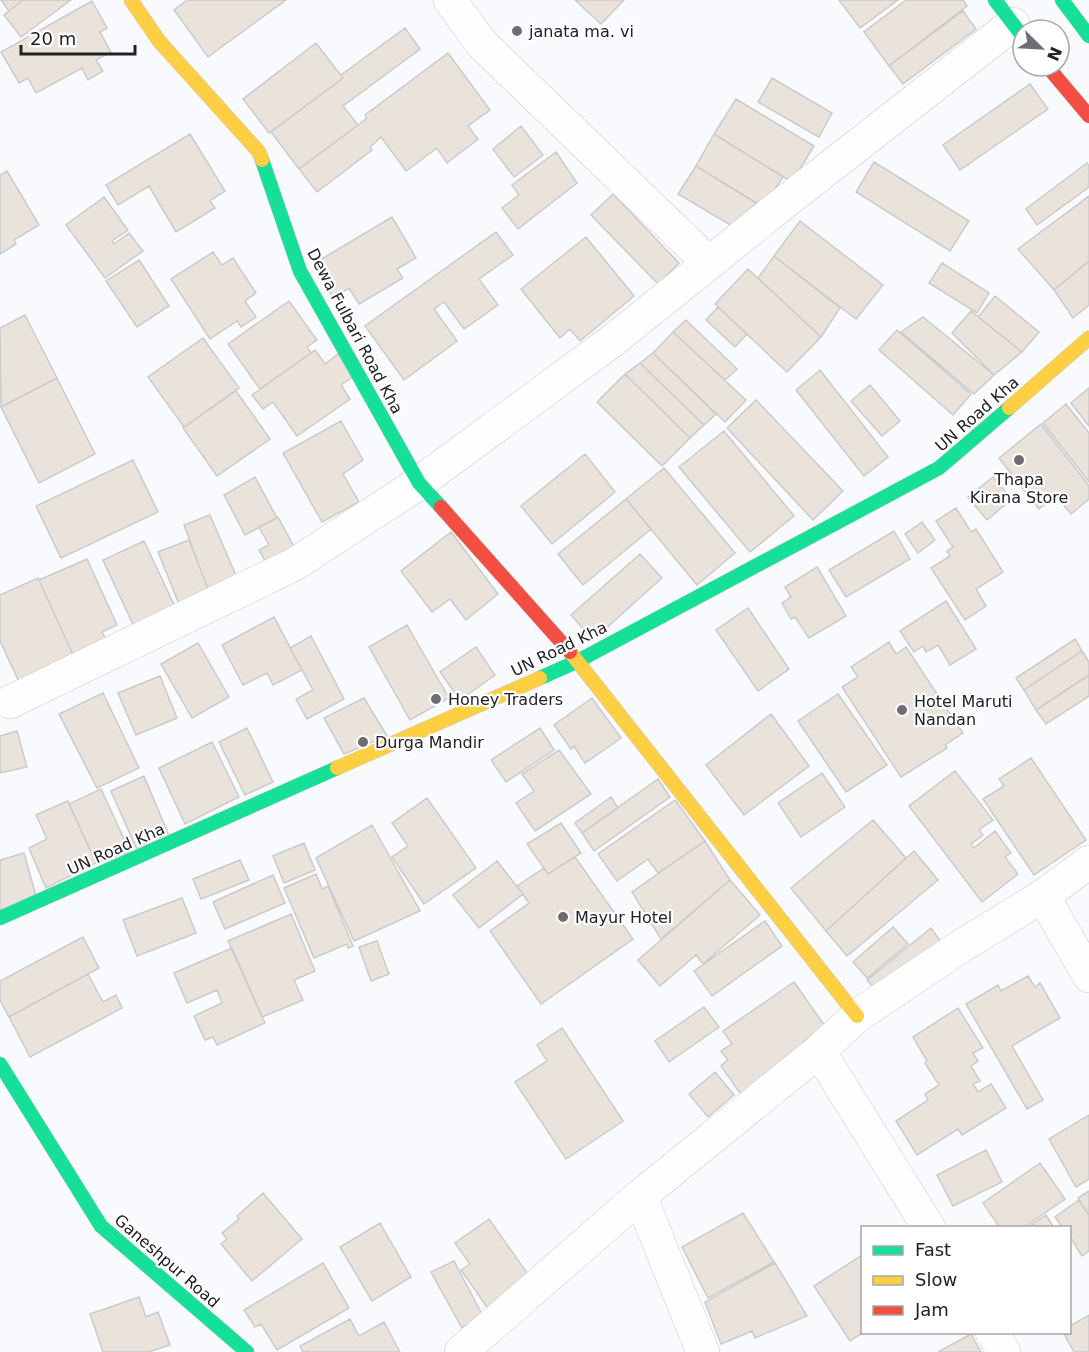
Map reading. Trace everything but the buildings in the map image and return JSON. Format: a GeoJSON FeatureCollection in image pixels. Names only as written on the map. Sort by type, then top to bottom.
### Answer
{"type":"FeatureCollection","features":[{"type":"Feature","properties":{"kind":"street","name":"Dewa Fulbari Road Kha"},"geometry":{"type":"LineString","coordinates":[[131,0],[159,41],[259,152],[300,271],[419,483],[578,661],[857,1016]]}},
{"type":"Feature","properties":{"kind":"street"},"geometry":{"type":"LineString","coordinates":[[450,0],[482,44],[709,263]]}},
{"type":"Feature","properties":{"kind":"street"},"geometry":{"type":"LineString","coordinates":[[1062,0],[1089,36]]}},
{"type":"Feature","properties":{"kind":"street"},"geometry":{"type":"LineString","coordinates":[[10,702],[295,564],[419,483],[612,341],[1010,20]]}},
{"type":"Feature","properties":{"kind":"street"},"geometry":{"type":"LineString","coordinates":[[1057,78],[1089,116]]}},
{"type":"Feature","properties":{"kind":"street","name":"UN Road Kha"},"geometry":{"type":"LineString","coordinates":[[0,918],[578,661],[939,468],[1089,338]]}},
{"type":"Feature","properties":{"kind":"street"},"geometry":{"type":"LineString","coordinates":[[461,1352],[640,1196],[819,1051],[857,1016],[963,945],[1043,896],[1089,862]]}},
{"type":"Feature","properties":{"kind":"street"},"geometry":{"type":"LineString","coordinates":[[1043,896],[1089,976]]}},
{"type":"Feature","properties":{"kind":"street"},"geometry":{"type":"LineString","coordinates":[[819,1051],[928,1226]]}},
{"type":"Feature","properties":{"kind":"street","name":"Ganeshpur Road"},"geometry":{"type":"LineString","coordinates":[[0,1064],[101,1226],[247,1352]]}},
{"type":"Feature","properties":{"kind":"street"},"geometry":{"type":"LineString","coordinates":[[640,1196],[703,1352]]}},
{"type":"Feature","properties":{"kind":"street"},"geometry":{"type":"LineString","coordinates":[[993,1334],[1004,1352]]}},
{"type":"Feature","properties":{"kind":"traffic: fast"},"geometry":{"type":"LineString","coordinates":[[995,0],[1011,21]]}},
{"type":"Feature","properties":{"kind":"traffic: fast"},"geometry":{"type":"LineString","coordinates":[[1062,0],[1089,36]]}},
{"type":"Feature","properties":{"kind":"traffic: fast"},"geometry":{"type":"LineString","coordinates":[[262,160],[300,271],[419,483],[441,507]]}},
{"type":"Feature","properties":{"kind":"traffic: fast"},"geometry":{"type":"LineString","coordinates":[[540,678],[578,661],[939,468],[1009,408]]}},
{"type":"Feature","properties":{"kind":"traffic: fast"},"geometry":{"type":"LineString","coordinates":[[0,918],[337,768]]}},
{"type":"Feature","properties":{"kind":"traffic: fast"},"geometry":{"type":"LineString","coordinates":[[0,1064],[101,1226],[247,1352]]}},
{"type":"Feature","properties":{"kind":"traffic: slow"},"geometry":{"type":"LineString","coordinates":[[131,0],[159,41],[259,152],[262,160]]}},
{"type":"Feature","properties":{"kind":"traffic: slow"},"geometry":{"type":"LineString","coordinates":[[1009,408],[1089,338]]}},
{"type":"Feature","properties":{"kind":"traffic: slow"},"geometry":{"type":"LineString","coordinates":[[570,652],[857,1016]]}},
{"type":"Feature","properties":{"kind":"traffic: slow"},"geometry":{"type":"LineString","coordinates":[[337,768],[540,678]]}},
{"type":"Feature","properties":{"kind":"traffic: jam"},"geometry":{"type":"LineString","coordinates":[[1057,78],[1089,116]]}},
{"type":"Feature","properties":{"kind":"traffic: jam"},"geometry":{"type":"LineString","coordinates":[[441,507],[570,652]]}},
{"type":"Feature","properties":{"kind":"place","name":"janata ma. vi"},"geometry":{"type":"Point","coordinates":[517,31]}},
{"type":"Feature","properties":{"kind":"place","name":"Thapa Kirana Store"},"geometry":{"type":"Point","coordinates":[1019,460]}},
{"type":"Feature","properties":{"kind":"place","name":"Honey Traders"},"geometry":{"type":"Point","coordinates":[436,699]}},
{"type":"Feature","properties":{"kind":"place","name":"Hotel Maruti Nandan"},"geometry":{"type":"Point","coordinates":[902,710]}},
{"type":"Feature","properties":{"kind":"place","name":"Durga Mandir"},"geometry":{"type":"Point","coordinates":[363,742]}},
{"type":"Feature","properties":{"kind":"place","name":"Mayur Hotel"},"geometry":{"type":"Point","coordinates":[563,917]}}]}
